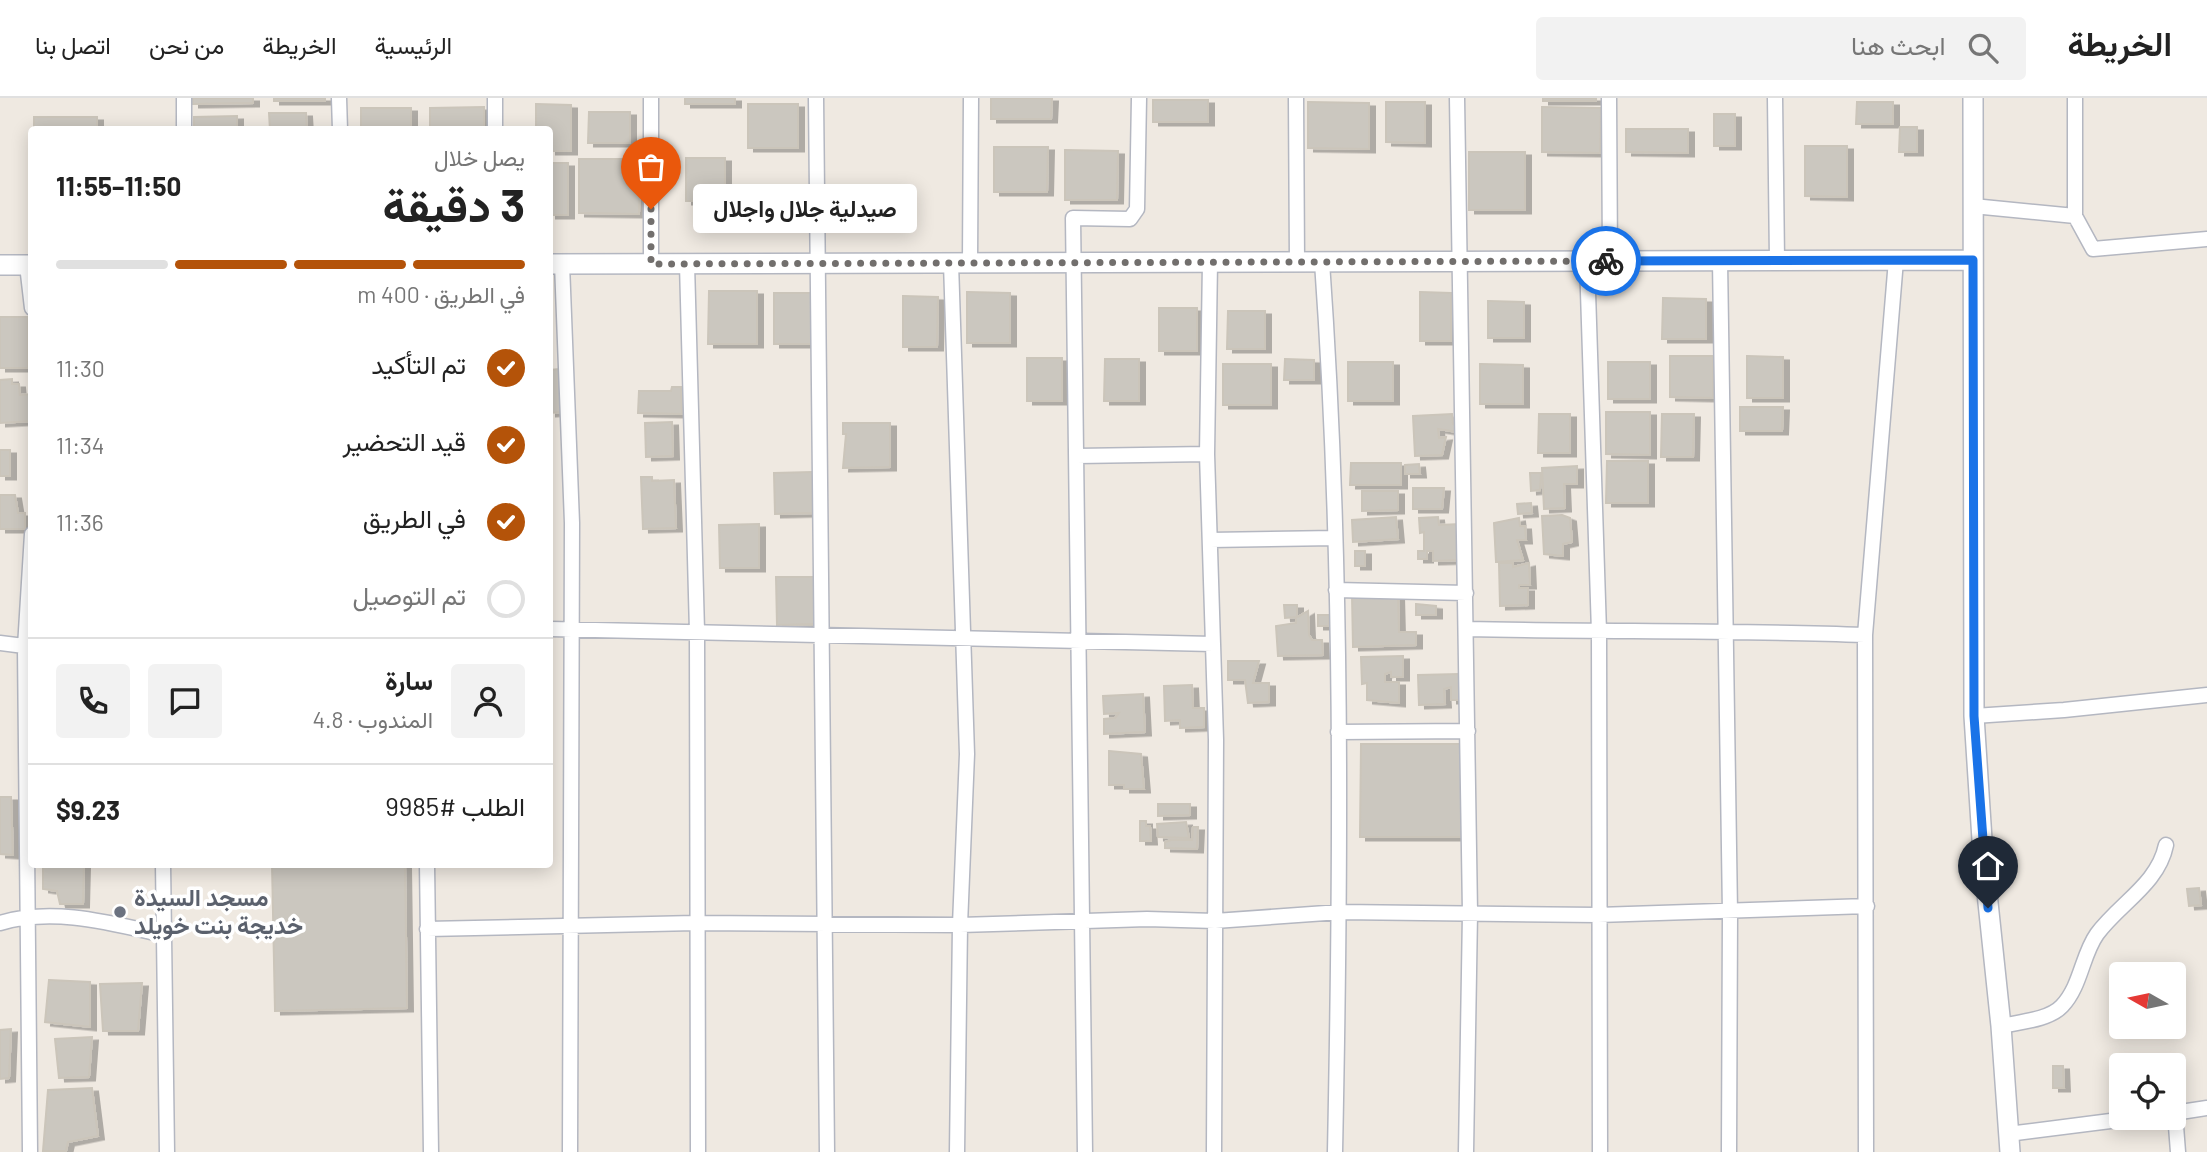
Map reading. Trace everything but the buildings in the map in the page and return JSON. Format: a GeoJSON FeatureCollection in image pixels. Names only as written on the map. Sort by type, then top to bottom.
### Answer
{"type":"FeatureCollection","features":[{"type":"Feature","properties":{"kind":"street"},"geometry":{"type":"LineString","coordinates":[[184,98],[184,126]]}},
{"type":"Feature","properties":{"kind":"street"},"geometry":{"type":"LineString","coordinates":[[340,98],[340,126]]}},
{"type":"Feature","properties":{"kind":"street"},"geometry":{"type":"LineString","coordinates":[[495,98],[495,126]]}},
{"type":"Feature","properties":{"kind":"street"},"geometry":{"type":"LineString","coordinates":[[651,98],[651,264]]}},
{"type":"Feature","properties":{"kind":"street"},"geometry":{"type":"LineString","coordinates":[[816,98],[827,1152]]}},
{"type":"Feature","properties":{"kind":"street"},"geometry":{"type":"LineString","coordinates":[[957,1152],[960,925],[967,754],[962,639],[960,263],[971,98]]}},
{"type":"Feature","properties":{"kind":"street"},"geometry":{"type":"LineString","coordinates":[[1085,1152],[1077,641],[1077,456],[1071,263],[1073,218],[1130,219],[1137,209],[1139,98]]}},
{"type":"Feature","properties":{"kind":"street"},"geometry":{"type":"LineString","coordinates":[[1296,98],[1297,262]]}},
{"type":"Feature","properties":{"kind":"street"},"geometry":{"type":"LineString","coordinates":[[1457,98],[1470,914],[1466,1152]]}},
{"type":"Feature","properties":{"kind":"street"},"geometry":{"type":"LineString","coordinates":[[1609,98],[1610,261]]}},
{"type":"Feature","properties":{"kind":"street"},"geometry":{"type":"LineString","coordinates":[[1775,98],[1777,261]]}},
{"type":"Feature","properties":{"kind":"street"},"geometry":{"type":"LineString","coordinates":[[1973,98],[1974,716],[1983,855],[2001,1026],[2009,1143],[2109,1123]]}},
{"type":"Feature","properties":{"kind":"street"},"geometry":{"type":"LineString","coordinates":[[2076,98],[2075,216],[2093,249],[2207,239]]}},
{"type":"Feature","properties":{"kind":"street"},"geometry":{"type":"LineString","coordinates":[[1973,206],[2075,216]]}},
{"type":"Feature","properties":{"kind":"street"},"geometry":{"type":"LineString","coordinates":[[1866,1152],[1865,635],[1896,260]]}},
{"type":"Feature","properties":{"kind":"street"},"geometry":{"type":"LineString","coordinates":[[569,1152],[572,523],[556,264],[1973,260]]}},
{"type":"Feature","properties":{"kind":"street"},"geometry":{"type":"LineString","coordinates":[[1587,261],[1599,632],[1600,1152]]}},
{"type":"Feature","properties":{"kind":"street"},"geometry":{"type":"LineString","coordinates":[[1720,261],[1730,912],[1729,1152]]}},
{"type":"Feature","properties":{"kind":"street"},"geometry":{"type":"LineString","coordinates":[[1210,262],[1207,454],[1213,644],[1214,1152]]}},
{"type":"Feature","properties":{"kind":"street"},"geometry":{"type":"LineString","coordinates":[[1322,262],[1334,434],[1340,912],[1335,1152]]}},
{"type":"Feature","properties":{"kind":"street"},"geometry":{"type":"LineString","coordinates":[[687,264],[697,631],[695,923],[698,1152]]}},
{"type":"Feature","properties":{"kind":"street"},"geometry":{"type":"LineString","coordinates":[[0,265],[28,265]]}},
{"type":"Feature","properties":{"kind":"street"},"geometry":{"type":"LineString","coordinates":[[1077,456],[1207,454]]}},
{"type":"Feature","properties":{"kind":"street"},"geometry":{"type":"LineString","coordinates":[[1210,540],[1335,538]]}},
{"type":"Feature","properties":{"kind":"street"},"geometry":{"type":"LineString","coordinates":[[1336,590],[1466,593]]}},
{"type":"Feature","properties":{"kind":"street"},"geometry":{"type":"LineString","coordinates":[[553,629],[1213,644]]}},
{"type":"Feature","properties":{"kind":"street"},"geometry":{"type":"LineString","coordinates":[[1467,629],[1599,632],[1724,630],[1865,635]]}},
{"type":"Feature","properties":{"kind":"street"},"geometry":{"type":"LineString","coordinates":[[0,643],[28,647],[30,1152]]}},
{"type":"Feature","properties":{"kind":"street"},"geometry":{"type":"LineString","coordinates":[[1974,716],[2064,710],[2207,695]]}},
{"type":"Feature","properties":{"kind":"street"},"geometry":{"type":"LineString","coordinates":[[1338,732],[1468,732]]}},
{"type":"Feature","properties":{"kind":"street"},"geometry":{"type":"LineString","coordinates":[[2001,1026],[2035,1019],[2061,1008],[2082,974],[2096,936],[2149,880],[2163,857],[2166,845]]}},
{"type":"Feature","properties":{"kind":"street"},"geometry":{"type":"LineString","coordinates":[[163,868],[167,1152]]}},
{"type":"Feature","properties":{"kind":"street"},"geometry":{"type":"LineString","coordinates":[[426,868],[430,1152]]}},
{"type":"Feature","properties":{"kind":"street"},"geometry":{"type":"LineString","coordinates":[[427,929],[695,923],[960,925],[1147,919],[1215,921],[1340,912],[1598,915],[1867,906]]}},
{"type":"Feature","properties":{"kind":"street"},"geometry":{"type":"LineString","coordinates":[[0,923],[27,915],[113,923],[164,935]]}},
{"type":"Feature","properties":{"kind":"street"},"geometry":{"type":"LineString","coordinates":[[2186,1111],[2207,1108]]}},
{"type":"Feature","properties":{"kind":"street"},"geometry":{"type":"LineString","coordinates":[[2176,1130],[2178,1152]]}},
{"type":"Feature","properties":{"kind":"way so far"},"geometry":{"type":"LineString","coordinates":[[651,209],[651,264],[1606,261]]}},
{"type":"Feature","properties":{"kind":"place","name":"صيدلية جلال واجلال"},"geometry":{"type":"Point","coordinates":[651,209]}},
{"type":"Feature","properties":{"kind":"place","name":"مسجد السيدة خديجة بنت خويلد"},"geometry":{"type":"Point","coordinates":[120,912]}},
{"type":"Feature","properties":{"kind":"route"},"geometry":{"type":"LineString","coordinates":[[1606,261],[1973,260],[1974,716],[1988,908]]}}]}
